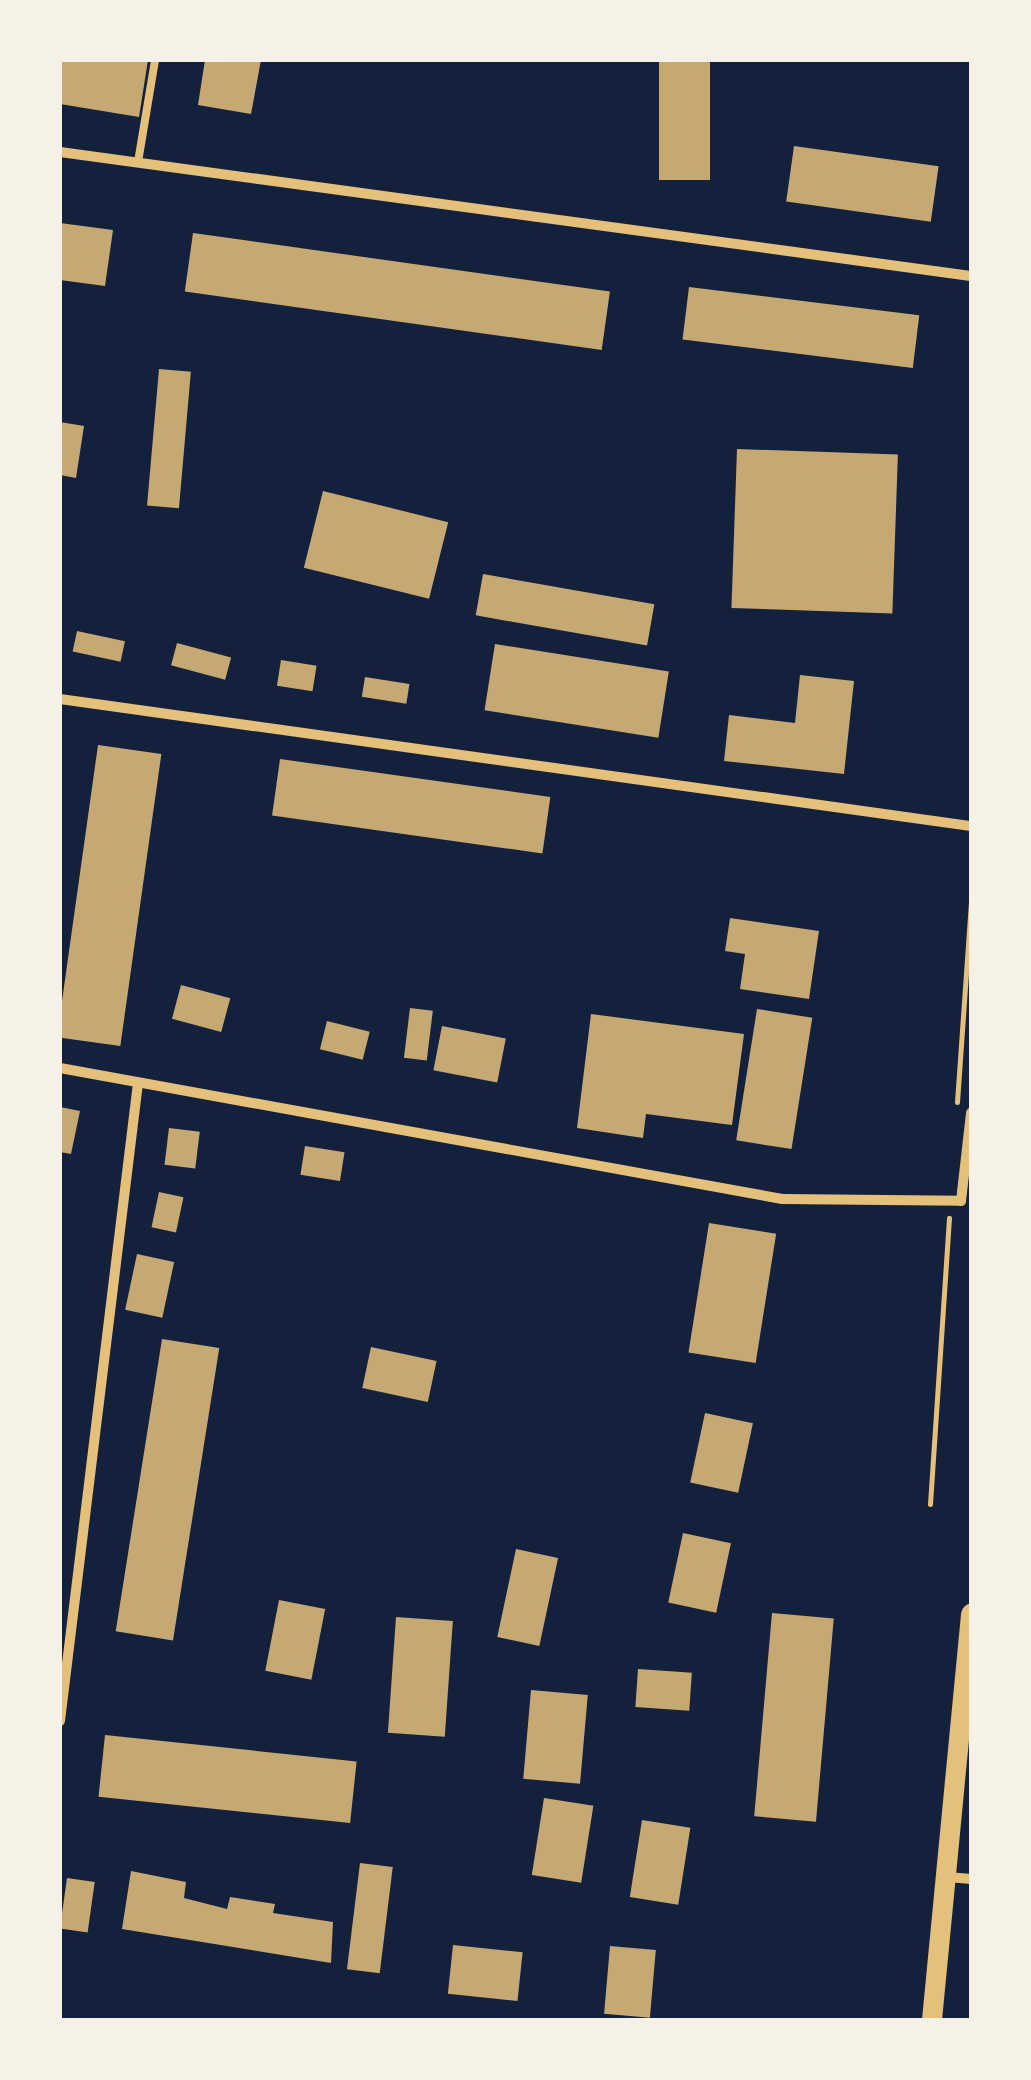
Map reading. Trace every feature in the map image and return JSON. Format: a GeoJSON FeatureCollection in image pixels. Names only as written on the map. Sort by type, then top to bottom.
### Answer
{"type":"FeatureCollection","features":[{"type":"Feature","properties":{"kind":"main road"},"geometry":{"type":"LineString","coordinates":[[932,2020],[971,1614]]}},
{"type":"Feature","properties":{"kind":"street"},"geometry":{"type":"LineString","coordinates":[[60,152],[971,276]]}},
{"type":"Feature","properties":{"kind":"street"},"geometry":{"type":"LineString","coordinates":[[60,699],[971,826]]}},
{"type":"Feature","properties":{"kind":"street"},"geometry":{"type":"LineString","coordinates":[[60,1068],[782,1199],[961,1201],[971,1113]]}},
{"type":"Feature","properties":{"kind":"street"},"geometry":{"type":"LineString","coordinates":[[60,1720],[138,1083]]}},
{"type":"Feature","properties":{"kind":"street"},"geometry":{"type":"LineString","coordinates":[[948,1877],[971,1879]]}},
{"type":"Feature","properties":{"kind":"lane"},"geometry":{"type":"LineString","coordinates":[[138,162],[155,60]]}},
{"type":"Feature","properties":{"kind":"building"},"geometry":{"type":"Polygon","coordinates":[[[60,60],[148,60],[139,117],[60,104],[60,60]]]}},
{"type":"Feature","properties":{"kind":"building"},"geometry":{"type":"Polygon","coordinates":[[[205,60],[261,60],[251,114],[198,105],[205,60]]]}},
{"type":"Feature","properties":{"kind":"building"},"geometry":{"type":"Polygon","coordinates":[[[659,60],[710,60],[710,180],[659,180],[659,60]]]}},
{"type":"Feature","properties":{"kind":"building"},"geometry":{"type":"Polygon","coordinates":[[[794,146],[939,166],[931,222],[786,201],[794,146]]]}},
{"type":"Feature","properties":{"kind":"building"},"geometry":{"type":"Polygon","coordinates":[[[60,223],[113,230],[105,286],[60,280],[60,223]]]}},
{"type":"Feature","properties":{"kind":"building"},"geometry":{"type":"Polygon","coordinates":[[[193,233],[610,292],[602,350],[185,291],[193,233]]]}},
{"type":"Feature","properties":{"kind":"building"},"geometry":{"type":"Polygon","coordinates":[[[689,287],[919,315],[913,368],[683,340],[689,287]]]}},
{"type":"Feature","properties":{"kind":"building"},"geometry":{"type":"Polygon","coordinates":[[[159,369],[191,372],[179,508],[147,505],[159,369]]]}},
{"type":"Feature","properties":{"kind":"building"},"geometry":{"type":"Polygon","coordinates":[[[60,422],[84,426],[76,478],[60,475],[60,422]]]}},
{"type":"Feature","properties":{"kind":"building"},"geometry":{"type":"Polygon","coordinates":[[[737,449],[898,455],[892,614],[731,608],[737,449]]]}},
{"type":"Feature","properties":{"kind":"building"},"geometry":{"type":"Polygon","coordinates":[[[323,491],[448,522],[429,599],[304,568],[323,491]]]}},
{"type":"Feature","properties":{"kind":"building"},"geometry":{"type":"Polygon","coordinates":[[[483,574],[654,604],[647,646],[476,615],[483,574]]]}},
{"type":"Feature","properties":{"kind":"building"},"geometry":{"type":"Polygon","coordinates":[[[77,631],[125,641],[121,662],[73,652],[77,631]]]}},
{"type":"Feature","properties":{"kind":"building"},"geometry":{"type":"Polygon","coordinates":[[[177,643],[231,657],[225,680],[171,665],[177,643]]]}},
{"type":"Feature","properties":{"kind":"building"},"geometry":{"type":"Polygon","coordinates":[[[495,644],[669,672],[658,738],[485,710],[495,644]]]}},
{"type":"Feature","properties":{"kind":"building"},"geometry":{"type":"Polygon","coordinates":[[[281,660],[317,666],[312,691],[277,686],[281,660]]]}},
{"type":"Feature","properties":{"kind":"building"},"geometry":{"type":"Polygon","coordinates":[[[800,675],[854,681],[844,774],[724,761],[729,715],[795,723],[800,675]]]}},
{"type":"Feature","properties":{"kind":"building"},"geometry":{"type":"Polygon","coordinates":[[[365,677],[409,684],[406,704],[362,697],[365,677]]]}},
{"type":"Feature","properties":{"kind":"building"},"geometry":{"type":"Polygon","coordinates":[[[98,745],[161,754],[120,1046],[60,1038],[98,745]]]}},
{"type":"Feature","properties":{"kind":"building"},"geometry":{"type":"Polygon","coordinates":[[[280,759],[550,797],[542,853],[272,815],[280,759]]]}},
{"type":"Feature","properties":{"kind":"building"},"geometry":{"type":"Polygon","coordinates":[[[730,918],[819,931],[809,999],[740,989],[745,954],[725,951],[730,918]]]}},
{"type":"Feature","properties":{"kind":"building"},"geometry":{"type":"Polygon","coordinates":[[[181,985],[230,998],[221,1032],[172,1019],[181,985]]]}},
{"type":"Feature","properties":{"kind":"building"},"geometry":{"type":"Polygon","coordinates":[[[410,1008],[433,1011],[427,1060],[404,1058],[410,1008]]]}},
{"type":"Feature","properties":{"kind":"building"},"geometry":{"type":"Polygon","coordinates":[[[757,1009],[812,1018],[792,1149],[736,1140],[757,1009]]]}},
{"type":"Feature","properties":{"kind":"building"},"geometry":{"type":"Polygon","coordinates":[[[591,1014],[744,1034],[732,1125],[646,1114],[643,1138],[577,1128],[591,1014]]]}},
{"type":"Feature","properties":{"kind":"building"},"geometry":{"type":"Polygon","coordinates":[[[327,1021],[370,1032],[363,1060],[320,1049],[327,1021]]]}},
{"type":"Feature","properties":{"kind":"building"},"geometry":{"type":"Polygon","coordinates":[[[442,1026],[506,1038],[497,1083],[433,1070],[442,1026]]]}},
{"type":"Feature","properties":{"kind":"building"},"geometry":{"type":"Polygon","coordinates":[[[60,1107],[80,1111],[71,1154],[60,1152],[60,1107]]]}},
{"type":"Feature","properties":{"kind":"building"},"geometry":{"type":"Polygon","coordinates":[[[169,1128],[200,1132],[195,1169],[164,1165],[169,1128]]]}},
{"type":"Feature","properties":{"kind":"building"},"geometry":{"type":"Polygon","coordinates":[[[305,1146],[345,1152],[340,1181],[300,1175],[305,1146]]]}},
{"type":"Feature","properties":{"kind":"building"},"geometry":{"type":"Polygon","coordinates":[[[159,1192],[183,1197],[176,1232],[152,1227],[159,1192]]]}},
{"type":"Feature","properties":{"kind":"building"},"geometry":{"type":"Polygon","coordinates":[[[709,1223],[776,1234],[756,1363],[689,1352],[709,1223]]]}},
{"type":"Feature","properties":{"kind":"building"},"geometry":{"type":"Polygon","coordinates":[[[137,1254],[174,1262],[162,1318],[125,1310],[137,1254]]]}},
{"type":"Feature","properties":{"kind":"building"},"geometry":{"type":"Polygon","coordinates":[[[162,1339],[219,1348],[173,1640],[116,1631],[162,1339]]]}},
{"type":"Feature","properties":{"kind":"building"},"geometry":{"type":"Polygon","coordinates":[[[371,1347],[437,1361],[428,1402],[362,1388],[371,1347]]]}},
{"type":"Feature","properties":{"kind":"building"},"geometry":{"type":"Polygon","coordinates":[[[705,1413],[753,1423],[738,1493],[690,1482],[705,1413]]]}},
{"type":"Feature","properties":{"kind":"building"},"geometry":{"type":"Polygon","coordinates":[[[683,1533],[731,1543],[716,1613],[668,1602],[683,1533]]]}},
{"type":"Feature","properties":{"kind":"building"},"geometry":{"type":"Polygon","coordinates":[[[516,1549],[558,1558],[539,1646],[497,1637],[516,1549]]]}},
{"type":"Feature","properties":{"kind":"building"},"geometry":{"type":"Polygon","coordinates":[[[279,1600],[325,1609],[311,1680],[265,1671],[279,1600]]]}},
{"type":"Feature","properties":{"kind":"building"},"geometry":{"type":"Polygon","coordinates":[[[772,1613],[834,1618],[816,1822],[754,1816],[772,1613]]]}},
{"type":"Feature","properties":{"kind":"building"},"geometry":{"type":"Polygon","coordinates":[[[396,1617],[453,1621],[445,1737],[388,1733],[396,1617]]]}},
{"type":"Feature","properties":{"kind":"building"},"geometry":{"type":"Polygon","coordinates":[[[638,1669],[692,1673],[689,1711],[635,1707],[638,1669]]]}},
{"type":"Feature","properties":{"kind":"building"},"geometry":{"type":"Polygon","coordinates":[[[531,1690],[588,1695],[580,1784],[523,1779],[531,1690]]]}},
{"type":"Feature","properties":{"kind":"building"},"geometry":{"type":"Polygon","coordinates":[[[105,1735],[357,1761],[350,1823],[99,1797],[105,1735]]]}},
{"type":"Feature","properties":{"kind":"building"},"geometry":{"type":"Polygon","coordinates":[[[544,1798],[593,1806],[581,1883],[532,1875],[544,1798]]]}},
{"type":"Feature","properties":{"kind":"building"},"geometry":{"type":"Polygon","coordinates":[[[642,1820],[690,1828],[678,1905],[630,1897],[642,1820]]]}},
{"type":"Feature","properties":{"kind":"building"},"geometry":{"type":"Polygon","coordinates":[[[360,1863],[393,1867],[380,1973],[347,1969],[360,1863]]]}},
{"type":"Feature","properties":{"kind":"building"},"geometry":{"type":"Polygon","coordinates":[[[131,1871],[186,1882],[184,1898],[227,1909],[230,1897],[275,1904],[273,1913],[333,1922],[331,1963],[122,1929],[131,1871]]]}},
{"type":"Feature","properties":{"kind":"building"},"geometry":{"type":"Polygon","coordinates":[[[67,1878],[95,1882],[88,1932],[60,1929],[67,1878]]]}},
{"type":"Feature","properties":{"kind":"building"},"geometry":{"type":"Polygon","coordinates":[[[453,1945],[523,1952],[517,2001],[448,1994],[453,1945]]]}},
{"type":"Feature","properties":{"kind":"building"},"geometry":{"type":"Polygon","coordinates":[[[610,1946],[656,1950],[650,2018],[604,2014],[610,1946]]]}}]}
